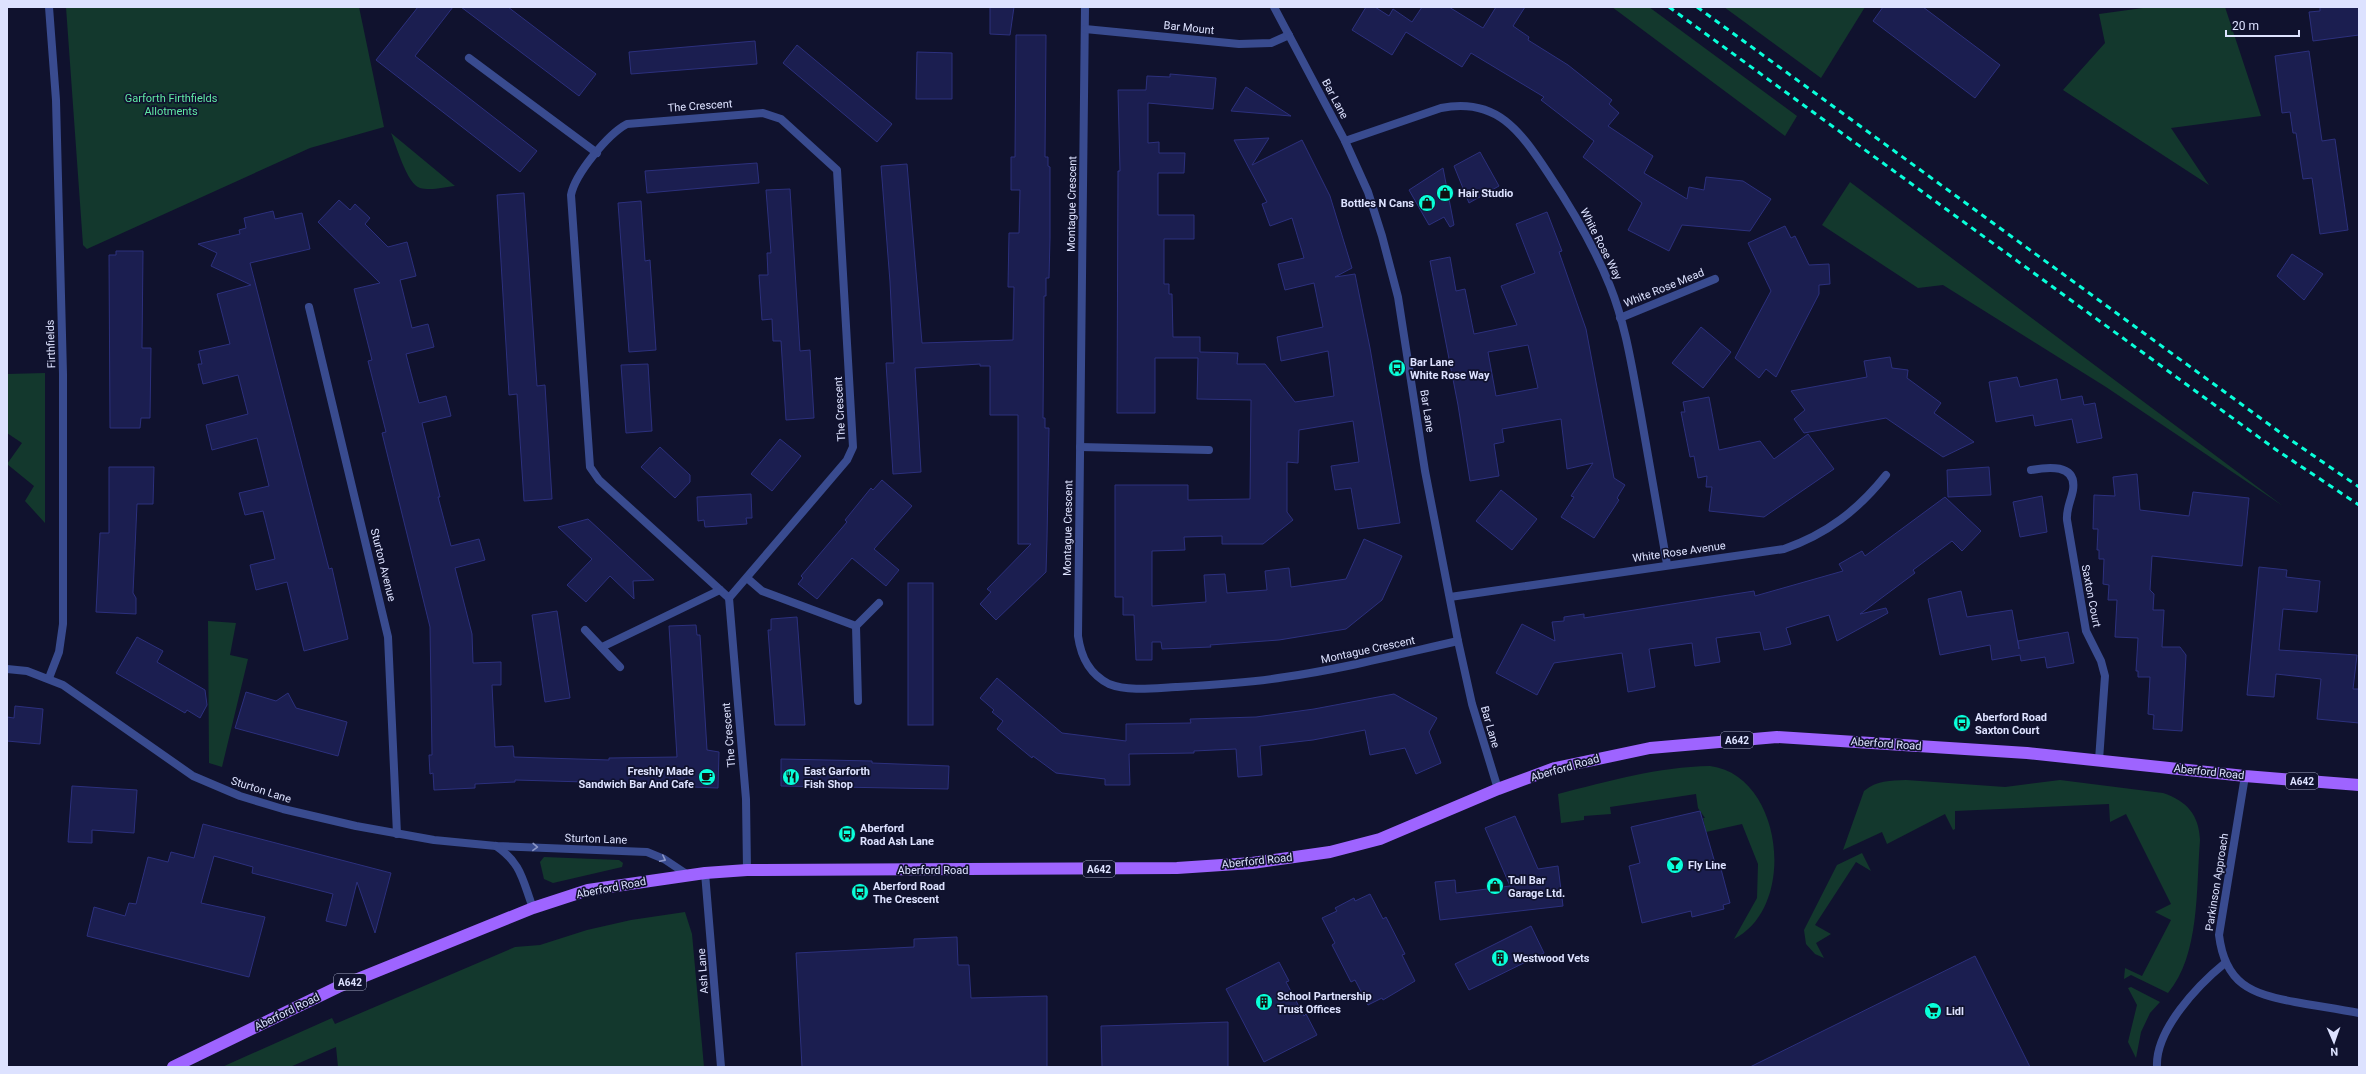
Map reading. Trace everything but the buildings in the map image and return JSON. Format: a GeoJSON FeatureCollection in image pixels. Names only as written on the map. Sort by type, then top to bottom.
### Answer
{"type":"FeatureCollection","features":[{"type":"Feature","properties":{"kind":"main road","name":"Aberford Road"},"geometry":{"type":"LineString","coordinates":[[173,1067],[338,987],[533,908],[588,890],[688,875],[747,870],[1177,868],[1252,863],[1330,852],[1380,839],[1498,789],[1555,768],[1608,756],[1657,748],[1777,738],[2026,753],[2245,776],[2359,785]]}},
{"type":"Feature","properties":{"kind":"street","name":"Firthfields"},"geometry":{"type":"LineString","coordinates":[[49,7],[56,100],[63,374],[63,624],[59,652],[49,678]]}},
{"type":"Feature","properties":{"kind":"street","name":"Montague Crescent"},"geometry":{"type":"LineString","coordinates":[[1084,7],[1085,29],[1078,636],[1080,651],[1086,665],[1097,677],[1111,684],[1126,688],[1217,685],[1285,678],[1352,666],[1458,641]]}},
{"type":"Feature","properties":{"kind":"street","name":"Bar Lane"},"geometry":{"type":"LineString","coordinates":[[1274,7],[1345,141],[1368,192],[1398,297],[1425,471],[1458,641],[1478,725],[1498,789]]}},
{"type":"Feature","properties":{"kind":"street","name":"Bar Mount"},"geometry":{"type":"LineString","coordinates":[[1085,29],[1258,45],[1271,43],[1289,35]]}},
{"type":"Feature","properties":{"kind":"street"},"geometry":{"type":"LineString","coordinates":[[469,58],[597,153]]}},
{"type":"Feature","properties":{"kind":"street","name":"White Rose Way"},"geometry":{"type":"LineString","coordinates":[[1345,141],[1441,108],[1457,105],[1493,112],[1510,125],[1532,150],[1574,213],[1600,262],[1620,318],[1629,353],[1668,564]]}},
{"type":"Feature","properties":{"kind":"street","name":"The Crescent"},"geometry":{"type":"LineString","coordinates":[[729,598],[847,460],[853,448],[837,170],[781,119],[764,113],[631,123],[620,127],[578,176],[570,195],[590,467],[599,480],[729,598],[746,799],[747,870]]}},
{"type":"Feature","properties":{"kind":"street","name":"White Rose Mead"},"geometry":{"type":"LineString","coordinates":[[1620,318],[1715,279]]}},
{"type":"Feature","properties":{"kind":"street","name":"Sturton Avenue"},"geometry":{"type":"LineString","coordinates":[[309,307],[388,637],[397,834]]}},
{"type":"Feature","properties":{"kind":"street"},"geometry":{"type":"LineString","coordinates":[[1080,447],[1209,450]]}},
{"type":"Feature","properties":{"kind":"street","name":"Saxton Court"},"geometry":{"type":"LineString","coordinates":[[2031,470],[2054,466],[2060,467],[2070,476],[2073,482],[2067,516],[2081,612],[2086,631],[2101,661],[2105,676],[2099,760]]}},
{"type":"Feature","properties":{"kind":"street","name":"White Rose Avenue"},"geometry":{"type":"LineString","coordinates":[[1450,597],[1784,548],[1801,543],[1847,516],[1869,496],[1886,475]]}},
{"type":"Feature","properties":{"kind":"street"},"geometry":{"type":"LineString","coordinates":[[747,578],[762,591],[856,626]]}},
{"type":"Feature","properties":{"kind":"street"},"geometry":{"type":"LineString","coordinates":[[602,647],[720,590]]}},
{"type":"Feature","properties":{"kind":"street"},"geometry":{"type":"LineString","coordinates":[[858,701],[856,626],[879,603]]}},
{"type":"Feature","properties":{"kind":"street"},"geometry":{"type":"LineString","coordinates":[[585,630],[620,667]]}},
{"type":"Feature","properties":{"kind":"street","name":"Sturton Lane"},"geometry":{"type":"LineString","coordinates":[[7,669],[27,671],[49,678],[80,696],[176,765],[215,786],[283,809],[397,834],[434,840],[496,846],[647,852],[664,859],[688,875]]}},
{"type":"Feature","properties":{"kind":"street","name":"Parkinson Approach"},"geometry":{"type":"LineString","coordinates":[[2245,776],[2219,935],[2221,952],[2225,963],[2239,982],[2254,992],[2271,997],[2359,1013]]}},
{"type":"Feature","properties":{"kind":"street"},"geometry":{"type":"LineString","coordinates":[[496,846],[511,856],[520,871],[533,908]]}},
{"type":"Feature","properties":{"kind":"street","name":"Ash Lane"},"geometry":{"type":"LineString","coordinates":[[705,873],[721,1067]]}},
{"type":"Feature","properties":{"kind":"street"},"geometry":{"type":"LineString","coordinates":[[2157,1067],[2156,1059],[2170,1024],[2210,975],[2225,963]]}},
{"type":"Feature","properties":{"kind":"green space","name":"Garforth Firthfields Allotments"},"geometry":{"type":"Polygon","coordinates":[[[66,7],[359,7],[384,127],[310,148],[87,249],[83,245],[66,7]]]}},
{"type":"Feature","properties":{"kind":"green space"},"geometry":{"type":"Polygon","coordinates":[[[1612,7],[1649,7],[1797,116],[1785,136],[1612,7]]]}},
{"type":"Feature","properties":{"kind":"green space"},"geometry":{"type":"Polygon","coordinates":[[[1724,7],[1865,7],[1821,78],[1724,7]]]}},
{"type":"Feature","properties":{"kind":"green space"},"geometry":{"type":"Polygon","coordinates":[[[2150,7],[2225,7],[2261,116],[2171,128],[2209,185],[2063,90],[2105,43],[2099,14],[2150,7]]]}},
{"type":"Feature","properties":{"kind":"green space"},"geometry":{"type":"Polygon","coordinates":[[[391,133],[455,186],[429,189],[420,188],[415,185],[406,172],[391,133]]]}},
{"type":"Feature","properties":{"kind":"green space"},"geometry":{"type":"Polygon","coordinates":[[[1850,182],[2283,506],[2106,387],[1943,285],[1918,288],[1822,225],[1850,182]]]}},
{"type":"Feature","properties":{"kind":"green space"},"geometry":{"type":"Polygon","coordinates":[[[45,373],[45,523],[25,501],[34,486],[7,464],[22,443],[7,433],[7,374],[45,373]]]}},
{"type":"Feature","properties":{"kind":"green space"},"geometry":{"type":"Polygon","coordinates":[[[208,621],[236,623],[230,655],[248,659],[222,767],[209,763],[208,621]]]}},
{"type":"Feature","properties":{"kind":"green space"},"geometry":{"type":"Polygon","coordinates":[[[1710,766],[1735,775],[1754,792],[1767,816],[1773,844],[1774,873],[1768,900],[1754,923],[1734,939],[1757,898],[1758,864],[1742,824],[1706,832],[1703,818],[1705,818],[1698,808],[1696,794],[1610,807],[1611,814],[1584,816],[1584,820],[1561,823],[1558,794],[1653,772],[1710,766]]]}},
{"type":"Feature","properties":{"kind":"green space"},"geometry":{"type":"Polygon","coordinates":[[[1906,780],[2005,787],[2060,780],[2163,793],[2179,800],[2194,816],[2199,831],[2200,840],[2197,900],[2191,941],[2186,960],[2178,978],[2168,993],[2131,975],[2124,979],[2125,968],[2142,976],[2171,920],[2155,912],[2171,904],[2126,814],[2110,822],[2109,804],[1955,811],[1955,829],[1953,830],[1945,814],[1887,844],[1882,832],[1843,850],[1864,791],[1879,783],[1906,780]]]}},
{"type":"Feature","properties":{"kind":"green space"},"geometry":{"type":"Polygon","coordinates":[[[1862,853],[1871,871],[1856,862],[1815,925],[1831,934],[1816,943],[1824,958],[1815,954],[1806,944],[1804,930],[1837,865],[1862,853]]]}},
{"type":"Feature","properties":{"kind":"green space"},"geometry":{"type":"Polygon","coordinates":[[[544,857],[619,860],[623,863],[622,867],[553,883],[544,879],[540,862],[544,857]]]}},
{"type":"Feature","properties":{"kind":"green space"},"geometry":{"type":"Polygon","coordinates":[[[685,912],[692,934],[704,1067],[338,1067],[336,1047],[290,1067],[222,1067],[332,1018],[335,1024],[515,947],[540,945],[587,930],[631,920],[685,912]]]}},
{"type":"Feature","properties":{"kind":"green space"},"geometry":{"type":"Polygon","coordinates":[[[2131,987],[2160,1002],[2150,1013],[2141,1032],[2136,1058],[2128,1042],[2137,1005],[2128,988],[2131,987]]]}},
{"type":"Feature","properties":{"kind":"railway"},"geometry":{"type":"LineString","coordinates":[[1669,7],[2275,449],[2359,505]]}},
{"type":"Feature","properties":{"kind":"railway"},"geometry":{"type":"LineString","coordinates":[[1697,7],[2285,436],[2359,487]]}},
{"type":"Feature","properties":{"kind":"place","name":"Hair Studio"},"geometry":{"type":"Point","coordinates":[1445,193]}},
{"type":"Feature","properties":{"kind":"place","name":"Bottles N Cans"},"geometry":{"type":"Point","coordinates":[1427,203]}},
{"type":"Feature","properties":{"kind":"place","name":"Bar Lane White Rose Way"},"geometry":{"type":"Point","coordinates":[1397,368]}},
{"type":"Feature","properties":{"kind":"place","name":"Aberford Road Saxton Court"},"geometry":{"type":"Point","coordinates":[1962,723]}},
{"type":"Feature","properties":{"kind":"place","name":"Freshly Made Sandwich Bar And Cafe"},"geometry":{"type":"Point","coordinates":[707,777]}},
{"type":"Feature","properties":{"kind":"place","name":"East Garforth Fish Shop"},"geometry":{"type":"Point","coordinates":[791,777]}},
{"type":"Feature","properties":{"kind":"place","name":"Aberford Road Ash Lane"},"geometry":{"type":"Point","coordinates":[847,834]}},
{"type":"Feature","properties":{"kind":"place","name":"Fly Line"},"geometry":{"type":"Point","coordinates":[1675,865]}},
{"type":"Feature","properties":{"kind":"place","name":"Toll Bar Garage Ltd."},"geometry":{"type":"Point","coordinates":[1495,886]}},
{"type":"Feature","properties":{"kind":"place","name":"Aberford Road The Crescent"},"geometry":{"type":"Point","coordinates":[860,892]}},
{"type":"Feature","properties":{"kind":"place","name":"Westwood Vets"},"geometry":{"type":"Point","coordinates":[1500,958]}},
{"type":"Feature","properties":{"kind":"place","name":"School Partnership Trust Offices"},"geometry":{"type":"Point","coordinates":[1264,1002]}},
{"type":"Feature","properties":{"kind":"place","name":"Lidl"},"geometry":{"type":"Point","coordinates":[1933,1011]}}]}
